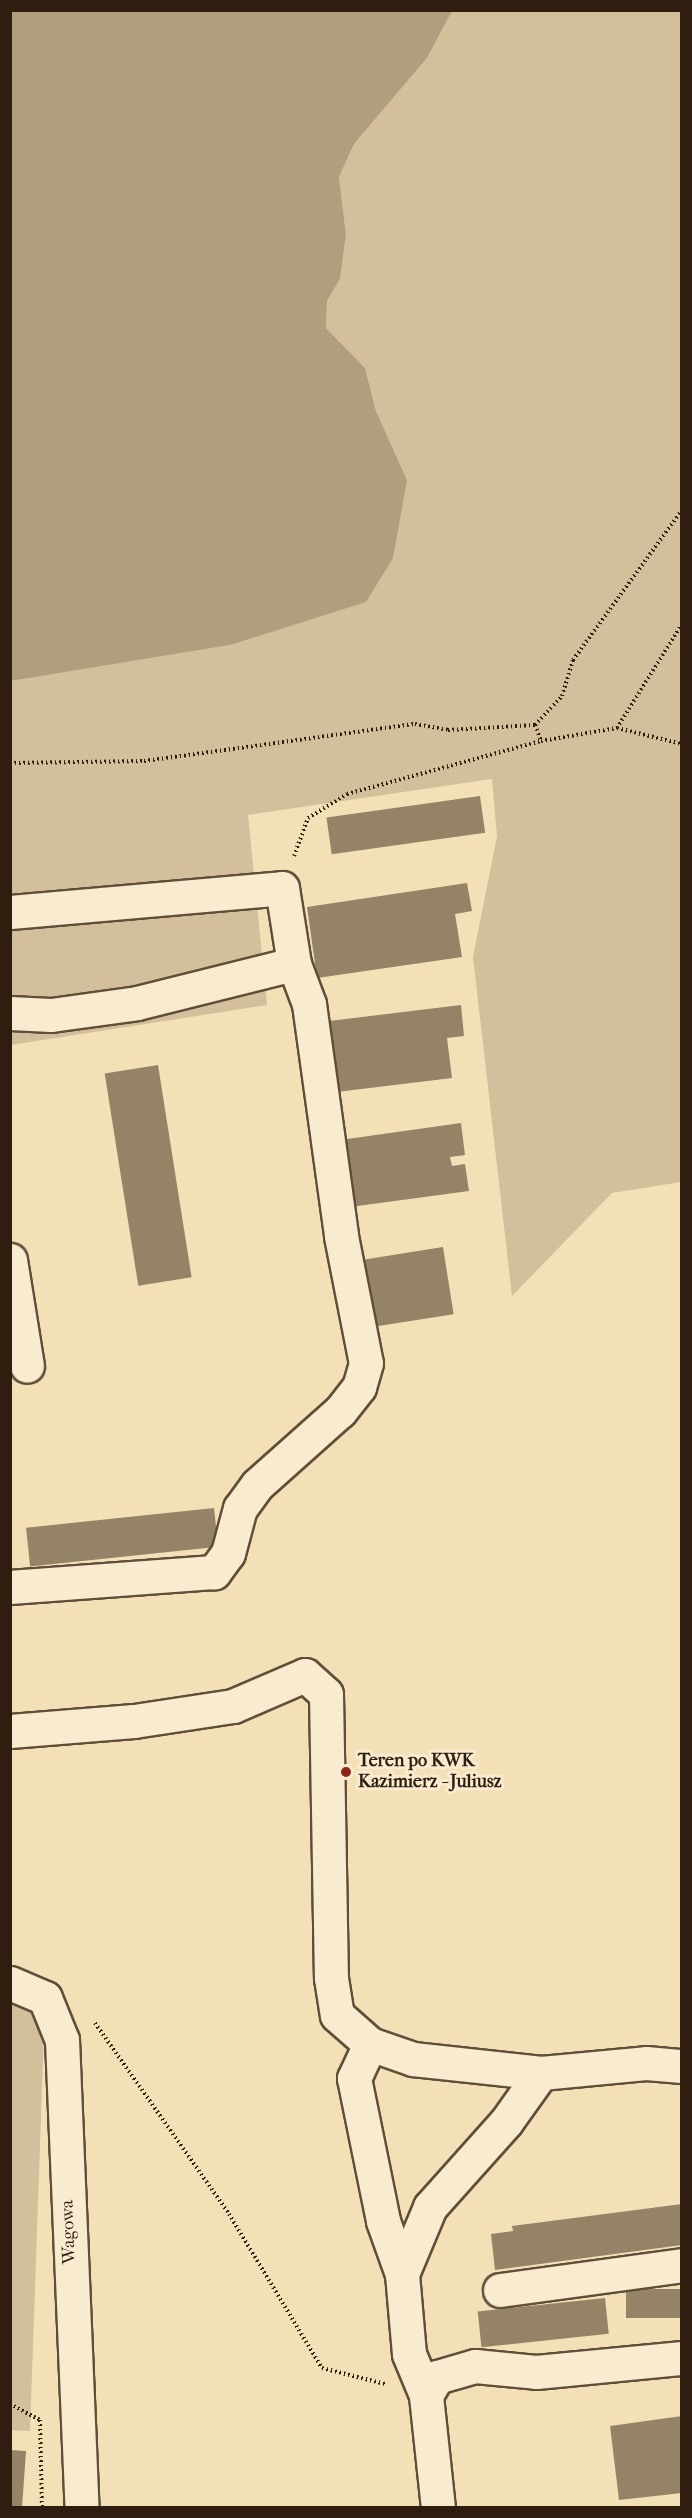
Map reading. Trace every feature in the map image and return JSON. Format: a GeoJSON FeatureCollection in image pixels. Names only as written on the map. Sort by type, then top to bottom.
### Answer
{"type":"FeatureCollection","features":[{"type":"Feature","properties":{"kind":"street"},"geometry":{"type":"LineString","coordinates":[[10,912],[282,888],[294,964],[309,1004],[366,1364],[359,1387],[257,1485],[240,1508],[228,1553],[214,1572],[10,1587]]}},
{"type":"Feature","properties":{"kind":"street"},"geometry":{"type":"LineString","coordinates":[[10,1013],[51,1015],[137,1003],[294,964]]}},
{"type":"Feature","properties":{"kind":"street"},"geometry":{"type":"LineString","coordinates":[[10,1260],[27,1366]]}},
{"type":"Feature","properties":{"kind":"street"},"geometry":{"type":"LineString","coordinates":[[10,1731],[134,1721],[233,1706],[304,1675],[326,1694],[331,1978],[337,2015],[370,2044],[413,2059],[541,2073],[646,2063],[681,2066]]}},
{"type":"Feature","properties":{"kind":"street"},"geometry":{"type":"LineString","coordinates":[[10,1983],[45,1998]]}},
{"type":"Feature","properties":{"kind":"street","name":"Wagowa"},"geometry":{"type":"LineString","coordinates":[[45,1998],[62,2040],[82,2508]]}},
{"type":"Feature","properties":{"kind":"street"},"geometry":{"type":"LineString","coordinates":[[370,2044],[354,2078],[383,2220],[402,2274],[409,2354],[426,2395],[438,2508]]}},
{"type":"Feature","properties":{"kind":"street"},"geometry":{"type":"LineString","coordinates":[[402,2274],[430,2206],[506,2122],[541,2073]]}},
{"type":"Feature","properties":{"kind":"street"},"geometry":{"type":"LineString","coordinates":[[500,2290],[681,2265]]}},
{"type":"Feature","properties":{"kind":"street"},"geometry":{"type":"LineString","coordinates":[[426,2395],[437,2377],[475,2366],[546,2372],[681,2358]]}},
{"type":"Feature","properties":{"kind":"path"},"geometry":{"type":"LineString","coordinates":[[10,763],[144,761],[415,724],[448,730],[535,725],[562,696],[573,660],[681,510]]}},
{"type":"Feature","properties":{"kind":"path"},"geometry":{"type":"LineString","coordinates":[[617,728],[681,624]]}},
{"type":"Feature","properties":{"kind":"path"},"geometry":{"type":"LineString","coordinates":[[535,725],[541,741]]}},
{"type":"Feature","properties":{"kind":"path"},"geometry":{"type":"LineString","coordinates":[[282,888],[308,818],[347,794],[541,741],[617,728],[681,744]]}},
{"type":"Feature","properties":{"kind":"path"},"geometry":{"type":"LineString","coordinates":[[45,1998],[94,2022],[230,2214],[322,2368],[426,2395]]}},
{"type":"Feature","properties":{"kind":"path"},"geometry":{"type":"LineString","coordinates":[[10,2404],[40,2420],[42,2508]]}},
{"type":"Feature","properties":{"kind":"shaded area"},"geometry":{"type":"Polygon","coordinates":[[[11,10],[452,11],[427,58],[354,144],[339,177],[346,235],[340,279],[327,301],[326,328],[365,368],[376,411],[407,480],[393,558],[366,602],[230,645],[11,681],[11,10]]]}},
{"type":"Feature","properties":{"kind":"shaded area"},"geometry":{"type":"Polygon","coordinates":[[[452,11],[681,11],[681,1182],[612,1193],[512,1296],[473,957],[497,836],[492,779],[248,815],[267,1005],[11,1045],[11,681],[230,645],[407,480],[376,411],[365,368],[326,328],[327,301],[340,279],[346,235],[339,177],[354,144],[427,58],[452,11]]]}},
{"type":"Feature","properties":{"kind":"shaded area"},"geometry":{"type":"Polygon","coordinates":[[[11,2002],[45,2003],[30,2431],[10,2430],[11,2002]]]}},
{"type":"Feature","properties":{"kind":"building"},"geometry":{"type":"Polygon","coordinates":[[[480,796],[485,833],[332,854],[327,818],[480,796]]]}},
{"type":"Feature","properties":{"kind":"building"},"geometry":{"type":"Polygon","coordinates":[[[467,883],[472,911],[455,914],[462,957],[317,978],[307,907],[467,883]]]}},
{"type":"Feature","properties":{"kind":"building"},"geometry":{"type":"Polygon","coordinates":[[[461,1005],[464,1036],[447,1038],[452,1078],[337,1092],[329,1021],[461,1005]]]}},
{"type":"Feature","properties":{"kind":"building"},"geometry":{"type":"Polygon","coordinates":[[[158,1065],[192,1277],[138,1286],[105,1073],[158,1065]]]}},
{"type":"Feature","properties":{"kind":"building"},"geometry":{"type":"Polygon","coordinates":[[[461,1123],[465,1155],[450,1157],[452,1166],[465,1164],[469,1191],[350,1207],[340,1140],[461,1123]]]}},
{"type":"Feature","properties":{"kind":"building"},"geometry":{"type":"Polygon","coordinates":[[[443,1247],[454,1314],[374,1327],[363,1260],[443,1247]]]}},
{"type":"Feature","properties":{"kind":"building"},"geometry":{"type":"Polygon","coordinates":[[[214,1508],[218,1547],[30,1567],[26,1528],[214,1508]]]}},
{"type":"Feature","properties":{"kind":"building"},"geometry":{"type":"Polygon","coordinates":[[[682,2204],[682,2245],[495,2270],[491,2234],[513,2231],[512,2226],[682,2204]]]}},
{"type":"Feature","properties":{"kind":"building"},"geometry":{"type":"Polygon","coordinates":[[[626,2289],[682,2289],[682,2318],[626,2318],[626,2289]]]}},
{"type":"Feature","properties":{"kind":"building"},"geometry":{"type":"Polygon","coordinates":[[[605,2298],[609,2334],[481,2347],[478,2311],[605,2298]]]}},
{"type":"Feature","properties":{"kind":"building"},"geometry":{"type":"Polygon","coordinates":[[[682,2416],[682,2493],[619,2500],[610,2426],[682,2416]]]}},
{"type":"Feature","properties":{"kind":"building"},"geometry":{"type":"Polygon","coordinates":[[[10,2450],[26,2451],[22,2508],[10,2508],[10,2450]]]}},
{"type":"Feature","properties":{"kind":"place","name":"Teren po KWK Kazimierz - Juliusz"},"geometry":{"type":"Point","coordinates":[346,1772]}}]}
